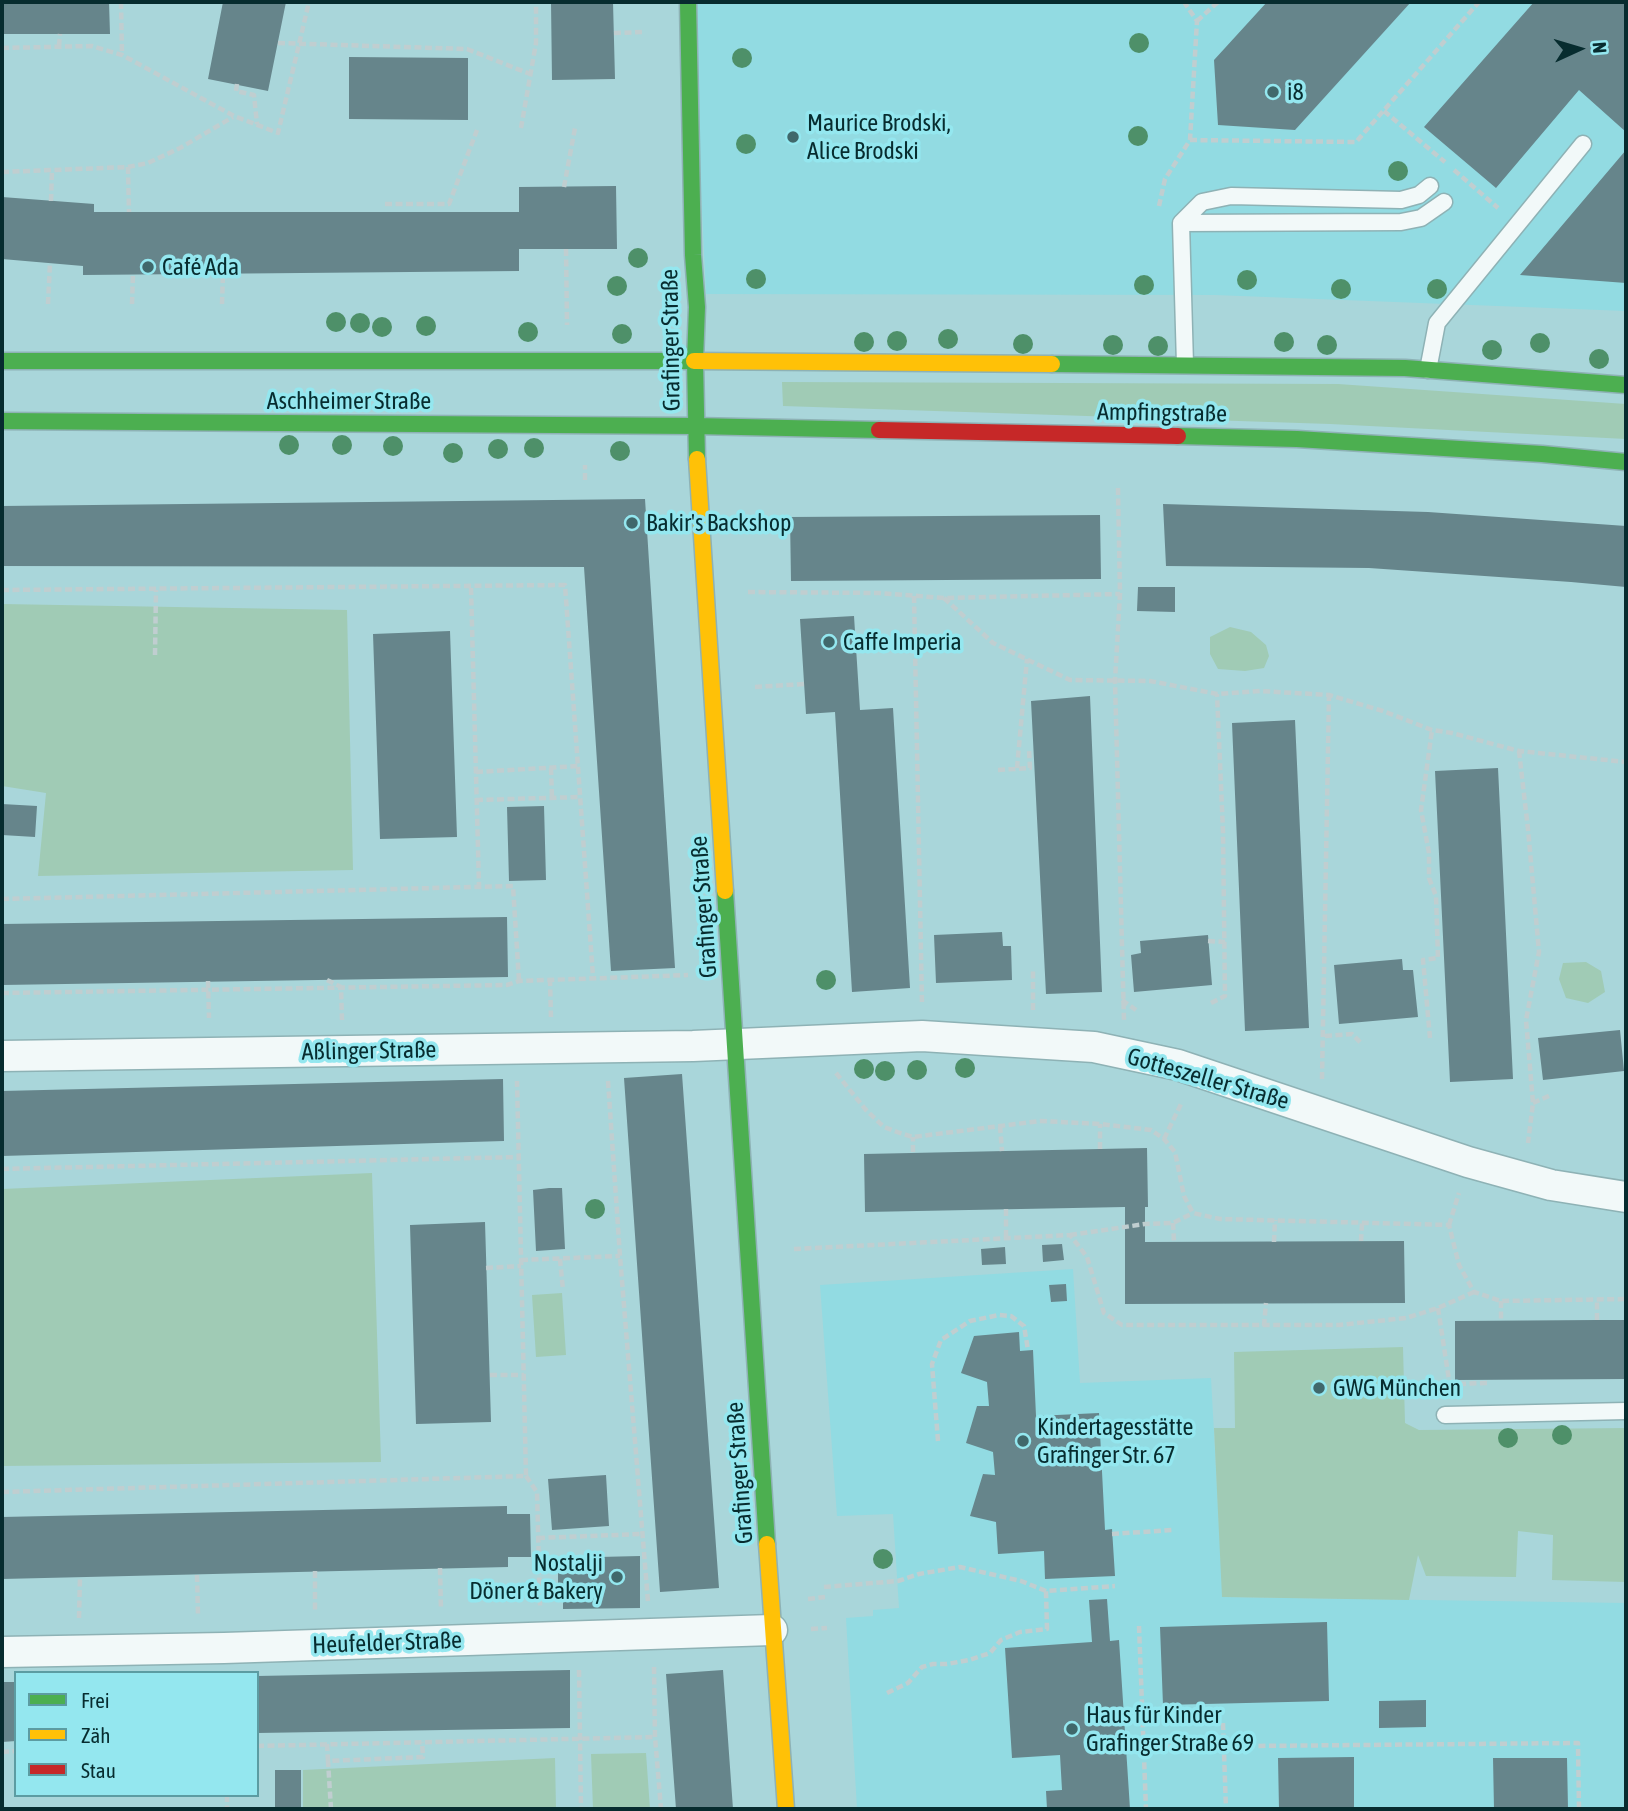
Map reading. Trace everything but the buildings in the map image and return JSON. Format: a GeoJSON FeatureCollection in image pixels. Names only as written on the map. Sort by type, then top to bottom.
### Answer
{"type":"FeatureCollection","features":[{"type":"Feature","properties":{"kind":"main road","name":"Grafinger Straße"},"geometry":{"type":"LineString","coordinates":[[688,2],[693,255],[697,307],[697,485],[786,1809]]}},
{"type":"Feature","properties":{"kind":"main road","name":"Aschheimer Straße"},"geometry":{"type":"LineString","coordinates":[[2,361],[695,362]]}},
{"type":"Feature","properties":{"kind":"main road","name":"Ampfingstraße"},"geometry":{"type":"LineString","coordinates":[[695,362],[1185,365],[1428,370],[1626,385]]}},
{"type":"Feature","properties":{"kind":"main road","name":"Aschheimer Straße"},"geometry":{"type":"LineString","coordinates":[[2,421],[695,426]]}},
{"type":"Feature","properties":{"kind":"main road","name":"Ampfingstraße"},"geometry":{"type":"LineString","coordinates":[[695,426],[1297,439],[1542,454],[1626,462]]}},
{"type":"Feature","properties":{"kind":"street","name":"Gotteszeller Straße"},"geometry":{"type":"LineString","coordinates":[[736,1044],[922,1036],[1094,1047],[1178,1065],[1468,1162],[1551,1185],[1626,1197]]}},
{"type":"Feature","properties":{"kind":"street","name":"Aßlinger Straße"},"geometry":{"type":"LineString","coordinates":[[2,1056],[736,1044]]}},
{"type":"Feature","properties":{"kind":"street","name":"Heufelder Straße"},"geometry":{"type":"LineString","coordinates":[[2,1652],[224,1648],[772,1630]]}},
{"type":"Feature","properties":{"kind":"lane"},"geometry":{"type":"LineString","coordinates":[[1428,370],[1437,323],[1583,144]]}},
{"type":"Feature","properties":{"kind":"lane"},"geometry":{"type":"LineString","coordinates":[[1185,365],[1181,223],[1202,202],[1231,196],[1401,200],[1419,195],[1430,186]]}},
{"type":"Feature","properties":{"kind":"lane"},"geometry":{"type":"LineString","coordinates":[[1181,223],[1401,222],[1421,218],[1444,202]]}},
{"type":"Feature","properties":{"kind":"lane"},"geometry":{"type":"LineString","coordinates":[[1445,1415],[1626,1411]]}},
{"type":"Feature","properties":{"kind":"path"},"geometry":{"type":"LineString","coordinates":[[121,2],[122,55]]}},
{"type":"Feature","properties":{"kind":"path"},"geometry":{"type":"LineString","coordinates":[[2,48],[92,46],[122,55],[234,116],[278,133],[309,2]]}},
{"type":"Feature","properties":{"kind":"path"},"geometry":{"type":"LineString","coordinates":[[521,128],[536,43],[536,2]]}},
{"type":"Feature","properties":{"kind":"path"},"geometry":{"type":"LineString","coordinates":[[1184,2],[1197,21],[1190,140],[1356,142],[1479,2]]}},
{"type":"Feature","properties":{"kind":"path"},"geometry":{"type":"LineString","coordinates":[[1197,21],[1218,2]]}},
{"type":"Feature","properties":{"kind":"path"},"geometry":{"type":"LineString","coordinates":[[614,33],[643,33]]}},
{"type":"Feature","properties":{"kind":"path"},"geometry":{"type":"LineString","coordinates":[[59,46],[60,34]]}},
{"type":"Feature","properties":{"kind":"path"},"geometry":{"type":"LineString","coordinates":[[278,43],[467,49],[530,74]]}},
{"type":"Feature","properties":{"kind":"path"},"geometry":{"type":"LineString","coordinates":[[237,84],[236,91],[254,95],[257,124]]}},
{"type":"Feature","properties":{"kind":"path"},"geometry":{"type":"LineString","coordinates":[[2,172],[128,167],[148,163],[180,148],[234,116]]}},
{"type":"Feature","properties":{"kind":"path"},"geometry":{"type":"LineString","coordinates":[[564,187],[575,128]]}},
{"type":"Feature","properties":{"kind":"path"},"geometry":{"type":"LineString","coordinates":[[385,204],[449,205],[477,130]]}},
{"type":"Feature","properties":{"kind":"path"},"geometry":{"type":"LineString","coordinates":[[128,167],[129,212]]}},
{"type":"Feature","properties":{"kind":"path"},"geometry":{"type":"LineString","coordinates":[[51,201],[52,170]]}},
{"type":"Feature","properties":{"kind":"path"},"geometry":{"type":"LineString","coordinates":[[566,249],[567,326]]}},
{"type":"Feature","properties":{"kind":"path"},"geometry":{"type":"LineString","coordinates":[[47,304],[50,263]]}},
{"type":"Feature","properties":{"kind":"path"},"geometry":{"type":"LineString","coordinates":[[222,304],[223,273]]}},
{"type":"Feature","properties":{"kind":"path"},"geometry":{"type":"LineString","coordinates":[[132,304],[133,274]]}},
{"type":"Feature","properties":{"kind":"path"},"geometry":{"type":"LineString","coordinates":[[585,465],[585,480]]}},
{"type":"Feature","properties":{"kind":"path"},"geometry":{"type":"LineString","coordinates":[[1118,488],[1120,594],[1115,681],[1121,999],[1124,1026]]}},
{"type":"Feature","properties":{"kind":"path"},"geometry":{"type":"LineString","coordinates":[[2,590],[471,588],[565,585],[593,977]]}},
{"type":"Feature","properties":{"kind":"path"},"geometry":{"type":"LineString","coordinates":[[471,588],[479,886]]}},
{"type":"Feature","properties":{"kind":"path"},"geometry":{"type":"LineString","coordinates":[[155,655],[156,590]]}},
{"type":"Feature","properties":{"kind":"path"},"geometry":{"type":"LineString","coordinates":[[748,592],[944,598],[1120,594]]}},
{"type":"Feature","properties":{"kind":"path"},"geometry":{"type":"LineString","coordinates":[[914,596],[922,1036]]}},
{"type":"Feature","properties":{"kind":"path"},"geometry":{"type":"LineString","coordinates":[[944,598],[993,643],[1070,680],[1150,681],[1217,694],[1260,691],[1329,695],[1433,730],[1519,751],[1626,762]]}},
{"type":"Feature","properties":{"kind":"path"},"geometry":{"type":"LineString","coordinates":[[1017,768],[1027,659]]}},
{"type":"Feature","properties":{"kind":"path"},"geometry":{"type":"LineString","coordinates":[[755,687],[804,684]]}},
{"type":"Feature","properties":{"kind":"path"},"geometry":{"type":"LineString","coordinates":[[1211,1003],[1225,996],[1226,942],[1217,694]]}},
{"type":"Feature","properties":{"kind":"path"},"geometry":{"type":"LineString","coordinates":[[1322,1081],[1325,1036],[1329,695]]}},
{"type":"Feature","properties":{"kind":"path"},"geometry":{"type":"LineString","coordinates":[[1430,1038],[1423,960],[1438,958],[1436,896],[1429,878],[1429,853],[1421,810],[1433,730]]}},
{"type":"Feature","properties":{"kind":"path"},"geometry":{"type":"LineString","coordinates":[[998,770],[1030,768],[1029,749]]}},
{"type":"Feature","properties":{"kind":"path"},"geometry":{"type":"LineString","coordinates":[[1518,1176],[1525,1159],[1533,1103],[1526,1020],[1539,952],[1519,751]]}},
{"type":"Feature","properties":{"kind":"path"},"geometry":{"type":"LineString","coordinates":[[476,772],[578,766]]}},
{"type":"Feature","properties":{"kind":"path"},"geometry":{"type":"LineString","coordinates":[[551,768],[552,798]]}},
{"type":"Feature","properties":{"kind":"path"},"geometry":{"type":"LineString","coordinates":[[477,800],[580,797]]}},
{"type":"Feature","properties":{"kind":"path"},"geometry":{"type":"LineString","coordinates":[[2,898],[513,886],[519,981]]}},
{"type":"Feature","properties":{"kind":"path"},"geometry":{"type":"LineString","coordinates":[[1208,941],[1226,942]]}},
{"type":"Feature","properties":{"kind":"path"},"geometry":{"type":"LineString","coordinates":[[1032,1042],[1033,968]]}},
{"type":"Feature","properties":{"kind":"path"},"geometry":{"type":"LineString","coordinates":[[2,993],[507,985],[519,981],[688,975]]}},
{"type":"Feature","properties":{"kind":"path"},"geometry":{"type":"LineString","coordinates":[[327,980],[341,987]]}},
{"type":"Feature","properties":{"kind":"path"},"geometry":{"type":"LineString","coordinates":[[208,981],[209,1018]]}},
{"type":"Feature","properties":{"kind":"path"},"geometry":{"type":"LineString","coordinates":[[341,987],[342,1051]]}},
{"type":"Feature","properties":{"kind":"path"},"geometry":{"type":"LineString","coordinates":[[1121,999],[1136,1010]]}},
{"type":"Feature","properties":{"kind":"path"},"geometry":{"type":"LineString","coordinates":[[1325,1036],[1352,1034],[1361,1043]]}},
{"type":"Feature","properties":{"kind":"path"},"geometry":{"type":"LineString","coordinates":[[606,1047],[620,1256],[655,1677],[655,1737],[661,1809]]}},
{"type":"Feature","properties":{"kind":"path"},"geometry":{"type":"LineString","coordinates":[[528,1049],[519,1157],[521,1263],[526,1476],[537,1492],[541,1638]]}},
{"type":"Feature","properties":{"kind":"path"},"geometry":{"type":"LineString","coordinates":[[832,1069],[884,1127],[914,1137],[1040,1121],[1151,1130],[1164,1139],[1175,1152],[1184,1196],[1193,1213]]}},
{"type":"Feature","properties":{"kind":"path"},"geometry":{"type":"LineString","coordinates":[[1164,1139],[1185,1095]]}},
{"type":"Feature","properties":{"kind":"path"},"geometry":{"type":"LineString","coordinates":[[1533,1103],[1551,1095]]}},
{"type":"Feature","properties":{"kind":"path"},"geometry":{"type":"LineString","coordinates":[[1100,1124],[1100,1149]]}},
{"type":"Feature","properties":{"kind":"path"},"geometry":{"type":"LineString","coordinates":[[1000,1126],[1002,1151]]}},
{"type":"Feature","properties":{"kind":"path"},"geometry":{"type":"LineString","coordinates":[[913,1152],[914,1137]]}},
{"type":"Feature","properties":{"kind":"path"},"geometry":{"type":"LineString","coordinates":[[2,1169],[519,1157]]}},
{"type":"Feature","properties":{"kind":"path"},"geometry":{"type":"LineString","coordinates":[[1006,1209],[1006,1238]]}},
{"type":"Feature","properties":{"kind":"path"},"geometry":{"type":"LineString","coordinates":[[794,1249],[1070,1235],[1125,1226],[1173,1223],[1193,1213],[1220,1219],[1449,1225],[1459,1265],[1474,1292]]}},
{"type":"Feature","properties":{"kind":"path"},"geometry":{"type":"LineString","coordinates":[[1274,1242],[1275,1220]]}},
{"type":"Feature","properties":{"kind":"path"},"geometry":{"type":"LineString","coordinates":[[1173,1223],[1174,1242]]}},
{"type":"Feature","properties":{"kind":"path"},"geometry":{"type":"LineString","coordinates":[[1361,1241],[1362,1223]]}},
{"type":"Feature","properties":{"kind":"path"},"geometry":{"type":"LineString","coordinates":[[1070,1235],[1087,1257],[1104,1313],[1122,1325],[1339,1325],[1406,1318],[1474,1292],[1501,1301],[1626,1299]]}},
{"type":"Feature","properties":{"kind":"path"},"geometry":{"type":"LineString","coordinates":[[486,1268],[561,1259],[620,1256]]}},
{"type":"Feature","properties":{"kind":"path"},"geometry":{"type":"LineString","coordinates":[[561,1259],[563,1290]]}},
{"type":"Feature","properties":{"kind":"path"},"geometry":{"type":"LineString","coordinates":[[1597,1300],[1597,1320]]}},
{"type":"Feature","properties":{"kind":"path"},"geometry":{"type":"LineString","coordinates":[[1501,1301],[1501,1321]]}},
{"type":"Feature","properties":{"kind":"path"},"geometry":{"type":"LineString","coordinates":[[1264,1326],[1266,1303]]}},
{"type":"Feature","properties":{"kind":"path"},"geometry":{"type":"LineString","coordinates":[[1438,1308],[1449,1380],[1455,1384],[1488,1383]]}},
{"type":"Feature","properties":{"kind":"path"},"geometry":{"type":"LineString","coordinates":[[938,1441],[932,1364],[941,1340],[970,1321],[999,1315],[1011,1316],[1024,1326],[1028,1350]]}},
{"type":"Feature","properties":{"kind":"path"},"geometry":{"type":"LineString","coordinates":[[489,1376],[524,1375]]}},
{"type":"Feature","properties":{"kind":"path"},"geometry":{"type":"LineString","coordinates":[[2,1492],[526,1476]]}},
{"type":"Feature","properties":{"kind":"path"},"geometry":{"type":"LineString","coordinates":[[1112,1534],[1172,1530]]}},
{"type":"Feature","properties":{"kind":"path"},"geometry":{"type":"LineString","coordinates":[[538,1538],[642,1534]]}},
{"type":"Feature","properties":{"kind":"path"},"geometry":{"type":"LineString","coordinates":[[824,1587],[898,1581],[919,1574],[960,1567],[1021,1581],[1046,1591],[1115,1586]]}},
{"type":"Feature","properties":{"kind":"path"},"geometry":{"type":"LineString","coordinates":[[887,1693],[908,1683],[922,1667],[969,1660],[990,1653],[1001,1640],[1020,1632],[1047,1629],[1046,1591]]}},
{"type":"Feature","properties":{"kind":"path"},"geometry":{"type":"LineString","coordinates":[[1139,1626],[1146,1809]]}},
{"type":"Feature","properties":{"kind":"path"},"geometry":{"type":"LineString","coordinates":[[578,1637],[581,1809]]}},
{"type":"Feature","properties":{"kind":"path"},"geometry":{"type":"LineString","coordinates":[[1223,1723],[1226,1809]]}},
{"type":"Feature","properties":{"kind":"path"},"geometry":{"type":"LineString","coordinates":[[259,1746],[655,1737]]}},
{"type":"Feature","properties":{"kind":"path"},"geometry":{"type":"LineString","coordinates":[[328,1761],[423,1757],[422,1742]]}},
{"type":"Feature","properties":{"kind":"path"},"geometry":{"type":"LineString","coordinates":[[1143,1747],[1577,1743],[1579,1809]]}},
{"type":"Feature","properties":{"kind":"path"},"geometry":{"type":"LineString","coordinates":[[327,1744],[331,1809]]}},
{"type":"Feature","properties":{"kind":"shaded area"},"geometry":{"type":"Polygon","coordinates":[[[692,2],[1626,2],[1626,311],[1215,295],[706,294],[692,2]]]}},
{"type":"Feature","properties":{"kind":"shaded area"},"geometry":{"type":"Polygon","coordinates":[[[1073,1269],[1080,1383],[1211,1378],[1223,1597],[1626,1603],[1626,1809],[857,1809],[846,1618],[873,1616],[873,1610],[899,1608],[893,1514],[837,1516],[820,1285],[1073,1269]]]}},
{"type":"Feature","properties":{"kind":"green space"},"geometry":{"type":"Polygon","coordinates":[[[782,382],[1338,384],[1626,404],[1626,439],[1330,424],[783,406],[782,382]]]}},
{"type":"Feature","properties":{"kind":"green space"},"geometry":{"type":"Polygon","coordinates":[[[2,604],[347,610],[353,870],[38,876],[46,793],[2,786],[2,604]]]}},
{"type":"Feature","properties":{"kind":"green space"},"geometry":{"type":"Polygon","coordinates":[[[1230,627],[1251,632],[1266,645],[1269,656],[1264,668],[1245,671],[1218,669],[1210,654],[1210,637],[1230,627]]]}},
{"type":"Feature","properties":{"kind":"green space"},"geometry":{"type":"Polygon","coordinates":[[[1586,962],[1601,971],[1605,992],[1588,1003],[1566,998],[1559,979],[1563,963],[1586,962]]]}},
{"type":"Feature","properties":{"kind":"green space"},"geometry":{"type":"Polygon","coordinates":[[[372,1173],[381,1462],[2,1466],[2,1189],[372,1173]]]}},
{"type":"Feature","properties":{"kind":"green space"},"geometry":{"type":"Polygon","coordinates":[[[562,1293],[566,1355],[536,1357],[532,1295],[562,1293]]]}},
{"type":"Feature","properties":{"kind":"green space"},"geometry":{"type":"Polygon","coordinates":[[[1403,1347],[1405,1423],[1419,1430],[1626,1428],[1626,1582],[1552,1580],[1553,1535],[1518,1531],[1516,1577],[1426,1576],[1418,1555],[1409,1600],[1222,1597],[1214,1428],[1235,1428],[1234,1352],[1403,1347]]]}},
{"type":"Feature","properties":{"kind":"green space"},"geometry":{"type":"Polygon","coordinates":[[[646,1753],[650,1809],[593,1809],[591,1754],[646,1753]]]}},
{"type":"Feature","properties":{"kind":"green space"},"geometry":{"type":"Polygon","coordinates":[[[555,1758],[556,1809],[303,1809],[303,1770],[555,1758]]]}},
{"type":"Feature","properties":{"kind":"traffic: fast"},"geometry":{"type":"LineString","coordinates":[[688,2],[693,255],[697,307],[697,459]]}},
{"type":"Feature","properties":{"kind":"traffic: fast"},"geometry":{"type":"LineString","coordinates":[[2,361],[694,361]]}},
{"type":"Feature","properties":{"kind":"traffic: fast"},"geometry":{"type":"LineString","coordinates":[[1052,364],[1405,368],[1626,385]]}},
{"type":"Feature","properties":{"kind":"traffic: fast"},"geometry":{"type":"LineString","coordinates":[[2,421],[695,426],[879,430]]}},
{"type":"Feature","properties":{"kind":"traffic: fast"},"geometry":{"type":"LineString","coordinates":[[1178,436],[1297,439],[1542,454],[1626,462]]}},
{"type":"Feature","properties":{"kind":"traffic: fast"},"geometry":{"type":"LineString","coordinates":[[725,891],[767,1544]]}},
{"type":"Feature","properties":{"kind":"traffic: slow"},"geometry":{"type":"LineString","coordinates":[[694,361],[1052,364]]}},
{"type":"Feature","properties":{"kind":"traffic: slow"},"geometry":{"type":"LineString","coordinates":[[697,459],[725,891]]}},
{"type":"Feature","properties":{"kind":"traffic: slow"},"geometry":{"type":"LineString","coordinates":[[767,1544],[786,1809]]}},
{"type":"Feature","properties":{"kind":"traffic: jam"},"geometry":{"type":"LineString","coordinates":[[879,430],[1178,436]]}},
{"type":"Feature","properties":{"kind":"place","name":"i8"},"geometry":{"type":"Point","coordinates":[1273,92]}},
{"type":"Feature","properties":{"kind":"place","name":"Maurice Brodski, Alice Brodski"},"geometry":{"type":"Point","coordinates":[793,137]}},
{"type":"Feature","properties":{"kind":"place","name":"Café Ada"},"geometry":{"type":"Point","coordinates":[148,267]}},
{"type":"Feature","properties":{"kind":"place","name":"Bakir's Backshop"},"geometry":{"type":"Point","coordinates":[632,523]}},
{"type":"Feature","properties":{"kind":"place","name":"Caffe Imperia"},"geometry":{"type":"Point","coordinates":[829,642]}},
{"type":"Feature","properties":{"kind":"place","name":"GWG München"},"geometry":{"type":"Point","coordinates":[1319,1388]}},
{"type":"Feature","properties":{"kind":"place","name":"Kindertagesstätte Grafinger Str. 67"},"geometry":{"type":"Point","coordinates":[1023,1441]}},
{"type":"Feature","properties":{"kind":"place","name":"Nostalji Döner & Bakery"},"geometry":{"type":"Point","coordinates":[617,1577]}},
{"type":"Feature","properties":{"kind":"place","name":"Haus für Kinder Grafinger Straße 69"},"geometry":{"type":"Point","coordinates":[1072,1729]}}]}
